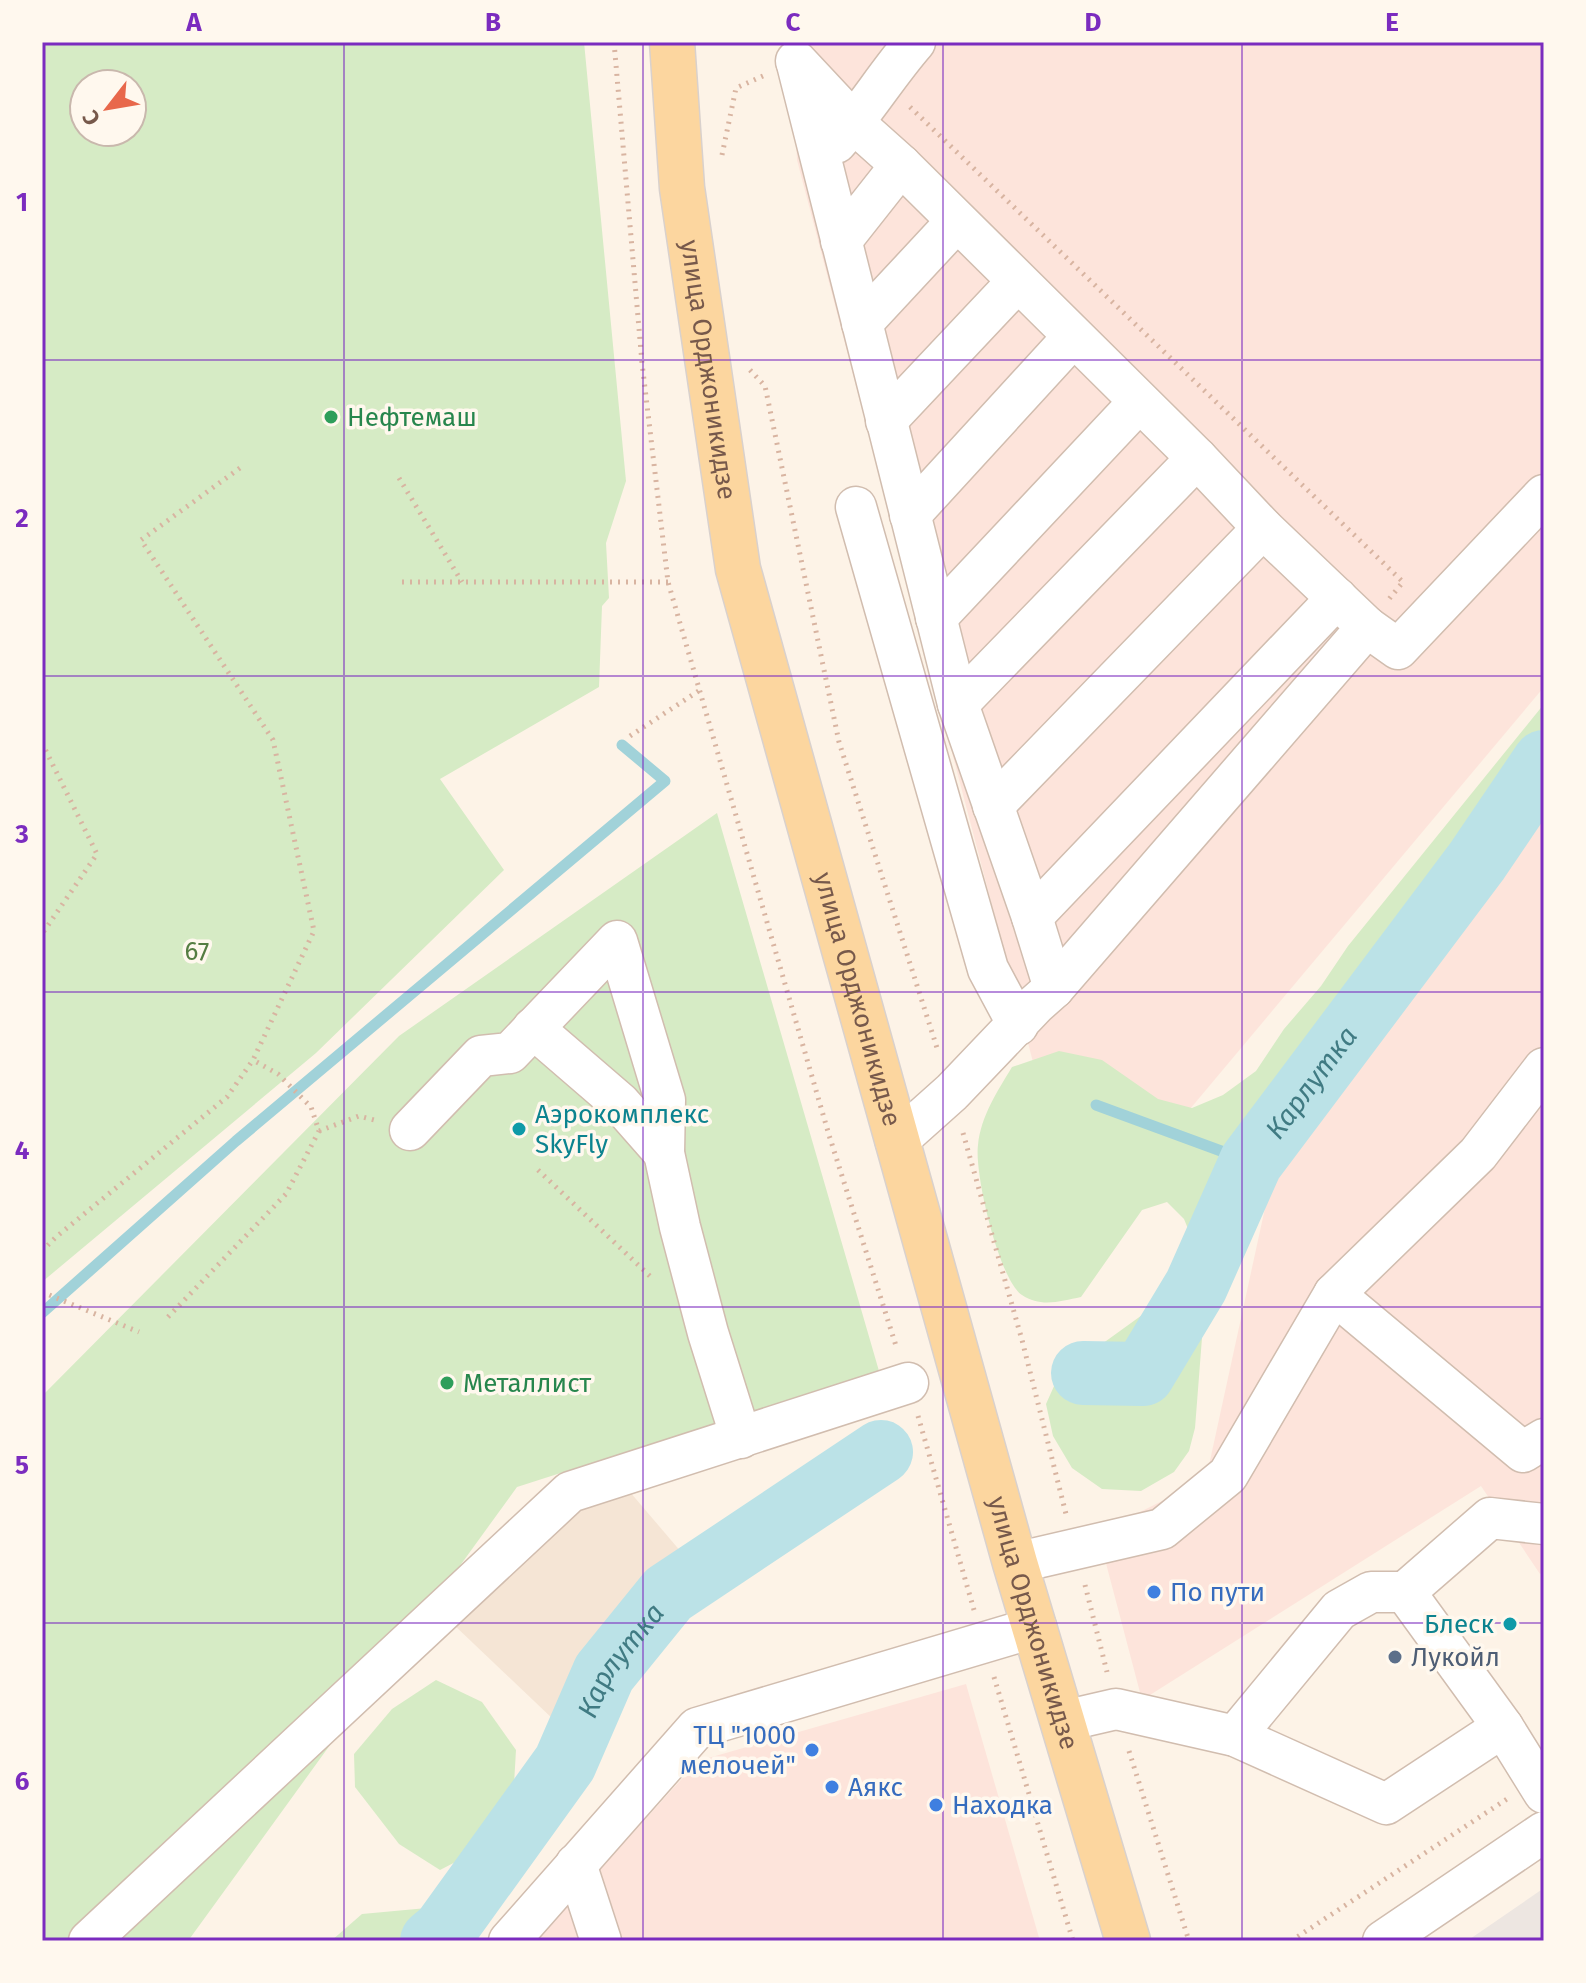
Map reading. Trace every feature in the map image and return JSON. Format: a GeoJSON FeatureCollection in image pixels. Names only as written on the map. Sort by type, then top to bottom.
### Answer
{"type":"FeatureCollection","features":[{"type":"Feature","properties":{"kind":"main road","name":"улица Орджоникидзе"},"geometry":{"type":"LineString","coordinates":[[672,42],[682,188],[738,569],[1015,1563],[1128,1941]]}},
{"type":"Feature","properties":{"kind":"street"},"geometry":{"type":"LineString","coordinates":[[821,159],[854,123],[915,42]]}},
{"type":"Feature","properties":{"kind":"street"},"geometry":{"type":"LineString","coordinates":[[787,58],[901,165],[1197,458],[1263,528],[1367,627],[1398,649],[1544,495]]}},
{"type":"Feature","properties":{"kind":"street"},"geometry":{"type":"LineString","coordinates":[[787,58],[821,159],[958,704],[1054,988]]}},
{"type":"Feature","properties":{"kind":"street"},"geometry":{"type":"LineString","coordinates":[[841,241],[901,165]]}},
{"type":"Feature","properties":{"kind":"street"},"geometry":{"type":"LineString","coordinates":[[862,323],[956,222]]}},
{"type":"Feature","properties":{"kind":"street"},"geometry":{"type":"LineString","coordinates":[[886,421],[1017,282]]}},
{"type":"Feature","properties":{"kind":"street"},"geometry":{"type":"LineString","coordinates":[[910,515],[1073,337]]}},
{"type":"Feature","properties":{"kind":"street"},"geometry":{"type":"LineString","coordinates":[[936,618],[1139,402]]}},
{"type":"Feature","properties":{"kind":"street"},"geometry":{"type":"LineString","coordinates":[[958,704],[1197,458]]}},
{"type":"Feature","properties":{"kind":"street"},"geometry":{"type":"LineString","coordinates":[[856,507],[988,969],[1018,1025]]}},
{"type":"Feature","properties":{"kind":"street"},"geometry":{"type":"LineString","coordinates":[[993,806],[1263,528]]}},
{"type":"Feature","properties":{"kind":"street"},"geometry":{"type":"LineString","coordinates":[[1032,917],[1337,598]]}},
{"type":"Feature","properties":{"kind":"street"},"geometry":{"type":"LineString","coordinates":[[896,1142],[952,1092],[1054,988],[1367,627]]}},
{"type":"Feature","properties":{"kind":"street"},"geometry":{"type":"LineString","coordinates":[[410,1130],[481,1056],[510,1053],[617,941],[665,1100],[664,1153],[696,1288],[741,1438]]}},
{"type":"Feature","properties":{"kind":"street"},"geometry":{"type":"LineString","coordinates":[[533,1028],[620,1103],[664,1153]]}},
{"type":"Feature","properties":{"kind":"street"},"geometry":{"type":"LineString","coordinates":[[1015,1563],[1162,1529],[1228,1475],[1334,1294],[1478,1154],[1544,1068]]}},
{"type":"Feature","properties":{"kind":"street"},"geometry":{"type":"LineString","coordinates":[[1478,1154],[1544,1111]]}},
{"type":"Feature","properties":{"kind":"street"},"geometry":{"type":"LineString","coordinates":[[1334,1294],[1523,1452],[1544,1439]]}},
{"type":"Feature","properties":{"kind":"street"},"geometry":{"type":"LineString","coordinates":[[89,1941],[570,1492],[908,1383]]}},
{"type":"Feature","properties":{"kind":"street"},"geometry":{"type":"LineString","coordinates":[[1235,1736],[1339,1610],[1371,1592],[1405,1592],[1490,1518],[1544,1524]]}},
{"type":"Feature","properties":{"kind":"street"},"geometry":{"type":"LineString","coordinates":[[1405,1592],[1503,1727],[1540,1787]]}},
{"type":"Feature","properties":{"kind":"street"},"geometry":{"type":"LineString","coordinates":[[509,1941],[697,1728],[1036,1627]]}},
{"type":"Feature","properties":{"kind":"street"},"geometry":{"type":"LineString","coordinates":[[1064,1721],[1116,1709],[1235,1736],[1386,1804],[1503,1727]]}},
{"type":"Feature","properties":{"kind":"street"},"geometry":{"type":"LineString","coordinates":[[1383,1941],[1544,1832]]}},
{"type":"Feature","properties":{"kind":"street"},"geometry":{"type":"LineString","coordinates":[[576,1864],[601,1941]]}},
{"type":"Feature","properties":{"kind":"path"},"geometry":{"type":"LineString","coordinates":[[614,42],[642,363],[668,582],[829,1135],[908,1383],[1073,1941]]}},
{"type":"Feature","properties":{"kind":"path"},"geometry":{"type":"LineString","coordinates":[[721,159],[736,88],[787,58]]}},
{"type":"Feature","properties":{"kind":"path"},"geometry":{"type":"LineString","coordinates":[[883,81],[1403,582],[1367,627]]}},
{"type":"Feature","properties":{"kind":"path"},"geometry":{"type":"LineString","coordinates":[[765,386],[839,742],[952,1092],[1022,1340],[1116,1709],[1189,1941]]}},
{"type":"Feature","properties":{"kind":"path"},"geometry":{"type":"LineString","coordinates":[[42,1251],[227,1097],[253,1060],[314,931],[273,740],[141,540],[244,465]]}},
{"type":"Feature","properties":{"kind":"path"},"geometry":{"type":"LineString","coordinates":[[399,478],[462,582]]}},
{"type":"Feature","properties":{"kind":"path"},"geometry":{"type":"LineString","coordinates":[[402,582],[668,582]]}},
{"type":"Feature","properties":{"kind":"path"},"geometry":{"type":"LineString","coordinates":[[630,736],[700,690]]}},
{"type":"Feature","properties":{"kind":"path"},"geometry":{"type":"LineString","coordinates":[[42,743],[97,854],[42,934]]}},
{"type":"Feature","properties":{"kind":"path"},"geometry":{"type":"LineString","coordinates":[[253,1060],[278,1074],[311,1107],[319,1131]]}},
{"type":"Feature","properties":{"kind":"path"},"geometry":{"type":"LineString","coordinates":[[168,1317],[286,1194],[319,1131],[359,1116],[410,1130]]}},
{"type":"Feature","properties":{"kind":"path"},"geometry":{"type":"LineString","coordinates":[[538,1170],[655,1281]]}},
{"type":"Feature","properties":{"kind":"path"},"geometry":{"type":"LineString","coordinates":[[42,1292],[139,1332]]}},
{"type":"Feature","properties":{"kind":"path"},"geometry":{"type":"LineString","coordinates":[[1291,1941],[1540,1787]]}},
{"type":"Feature","properties":{"kind":"shaded area"},"geometry":{"type":"Polygon","coordinates":[[[791,42],[1544,42],[1544,687],[1143,1165],[1050,1127],[797,160],[791,42]]]}},
{"type":"Feature","properties":{"kind":"shaded area"},"geometry":{"type":"Polygon","coordinates":[[[1544,807],[1544,1571],[1540,1574],[1481,1486],[1142,1700],[1098,1533],[1206,1479],[1272,1176],[1503,877],[1544,807]]]}},
{"type":"Feature","properties":{"kind":"shaded area"},"geometry":{"type":"Polygon","coordinates":[[[624,1485],[682,1553],[555,1721],[453,1624],[582,1510],[624,1485]]]}},
{"type":"Feature","properties":{"kind":"shaded area"},"geometry":{"type":"Polygon","coordinates":[[[966,1684],[1040,1941],[535,1941],[698,1761],[966,1684]]]}},
{"type":"Feature","properties":{"kind":"shaded area"},"geometry":{"type":"Polygon","coordinates":[[[1544,1888],[1544,1941],[1467,1941],[1544,1888]]]}},
{"type":"Feature","properties":{"kind":"green space","name":"Нефтемаш"},"geometry":{"type":"Polygon","coordinates":[[[42,42],[584,42],[626,481],[606,543],[609,598],[602,606],[599,687],[440,779],[504,870],[316,1053],[42,1282],[42,42]]]}},
{"type":"Feature","properties":{"kind":"green space"},"geometry":{"type":"Polygon","coordinates":[[[1544,704],[1544,807],[1503,877],[1272,1176],[1214,1285],[1203,1325],[1195,1428],[1189,1451],[1174,1472],[1141,1491],[1102,1489],[1072,1468],[1053,1436],[1046,1404],[1059,1375],[1149,1310],[1183,1264],[1193,1241],[1184,1219],[1167,1202],[1142,1210],[1081,1297],[1044,1302],[1022,1295],[1013,1285],[997,1248],[980,1178],[978,1145],[986,1114],[995,1095],[1012,1067],[1059,1051],[1102,1060],[1158,1099],[1192,1108],[1223,1095],[1256,1071],[1348,946],[1544,704]]]}},
{"type":"Feature","properties":{"kind":"green space","name":"Металлист"},"geometry":{"type":"Polygon","coordinates":[[[717,813],[879,1371],[517,1487],[188,1941],[42,1941],[42,1396],[399,1036],[717,813]]]}},
{"type":"Feature","properties":{"kind":"green space"},"geometry":{"type":"Polygon","coordinates":[[[436,1680],[482,1702],[516,1750],[514,1784],[485,1839],[467,1856],[440,1870],[399,1844],[355,1787],[354,1754],[392,1709],[436,1680]]]}},
{"type":"Feature","properties":{"kind":"green space"},"geometry":{"type":"Polygon","coordinates":[[[427,1908],[409,1941],[331,1941],[362,1914],[427,1908]]]}},
{"type":"Feature","properties":{"kind":"waterway"},"geometry":{"type":"LineString","coordinates":[[42,1313],[236,1141],[665,781],[622,745]]}},
{"type":"Feature","properties":{"kind":"waterway","name":"Карлутка"},"geometry":{"type":"LineString","coordinates":[[1083,1373],[1143,1374],[1196,1286],[1251,1162],[1477,861],[1544,762]]}},
{"type":"Feature","properties":{"kind":"waterway"},"geometry":{"type":"LineString","coordinates":[[1096,1105],[1251,1162]]}},
{"type":"Feature","properties":{"kind":"waterway","name":"Карлутка"},"geometry":{"type":"LineString","coordinates":[[432,1941],[444,1931],[565,1763],[604,1673],[668,1594],[881,1452]]}},
{"type":"Feature","properties":{"kind":"place","name":"Нефтемаш"},"geometry":{"type":"Point","coordinates":[331,417]}},
{"type":"Feature","properties":{"kind":"place","name":"Аэрокомплекс SkyFly"},"geometry":{"type":"Point","coordinates":[519,1129]}},
{"type":"Feature","properties":{"kind":"place","name":"Металлист"},"geometry":{"type":"Point","coordinates":[447,1383]}},
{"type":"Feature","properties":{"kind":"place","name":"По пути"},"geometry":{"type":"Point","coordinates":[1154,1592]}},
{"type":"Feature","properties":{"kind":"place","name":"Блеск"},"geometry":{"type":"Point","coordinates":[1510,1624]}},
{"type":"Feature","properties":{"kind":"place","name":"Лукойл"},"geometry":{"type":"Point","coordinates":[1395,1657]}},
{"type":"Feature","properties":{"kind":"place","name":"ТЦ \"1000 мелочей\""},"geometry":{"type":"Point","coordinates":[812,1750]}},
{"type":"Feature","properties":{"kind":"place","name":"Аякс"},"geometry":{"type":"Point","coordinates":[832,1787]}},
{"type":"Feature","properties":{"kind":"place","name":"Находка"},"geometry":{"type":"Point","coordinates":[936,1805]}},
{"type":"Feature","properties":{"kind":"park label","name":"67"},"geometry":{"type":"Point","coordinates":[197,951]}}]}
